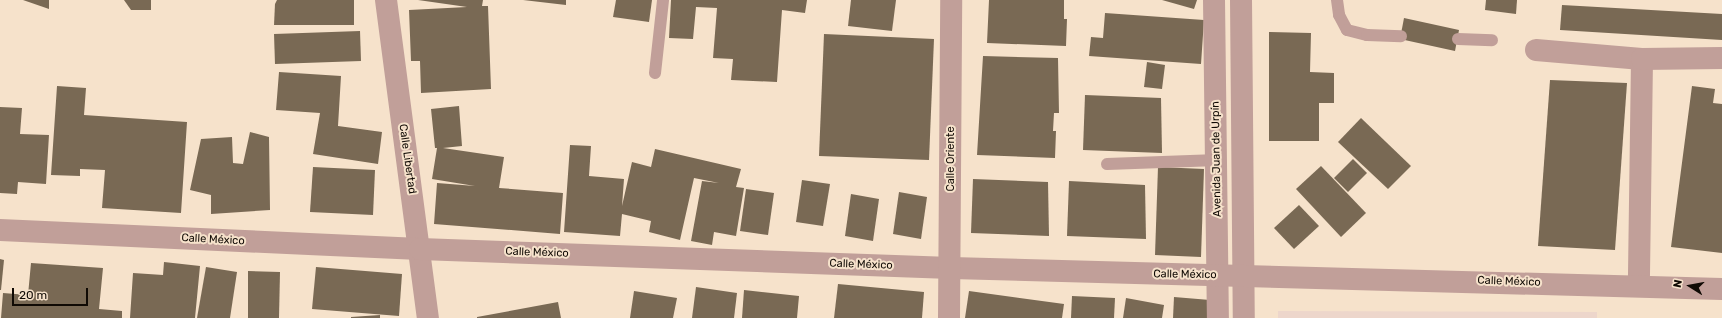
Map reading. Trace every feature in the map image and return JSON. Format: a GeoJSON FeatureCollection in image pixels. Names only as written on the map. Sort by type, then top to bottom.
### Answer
{"type":"FeatureCollection","features":[{"type":"Feature","properties":{"kind":"street","name":"Calle Libertad"},"geometry":{"type":"LineString","coordinates":[[386,0],[428,318]]}},
{"type":"Feature","properties":{"kind":"street","name":"Calle Oriente"},"geometry":{"type":"LineString","coordinates":[[949,318],[951,268],[951,0]]}},
{"type":"Feature","properties":{"kind":"street","name":"Avenida Juan de Urpín"},"geometry":{"type":"LineString","coordinates":[[1214,0],[1218,160],[1218,318]]}},
{"type":"Feature","properties":{"kind":"street"},"geometry":{"type":"LineString","coordinates":[[1241,0],[1244,318]]}},
{"type":"Feature","properties":{"kind":"street"},"geometry":{"type":"LineString","coordinates":[[1536,50],[1642,59],[1722,58]]}},
{"type":"Feature","properties":{"kind":"street"},"geometry":{"type":"LineString","coordinates":[[1639,286],[1642,59]]}},
{"type":"Feature","properties":{"kind":"street","name":"Calle México"},"geometry":{"type":"LineString","coordinates":[[0,230],[420,249],[951,268],[1218,276],[1244,274],[1722,289]]}},
{"type":"Feature","properties":{"kind":"lane"},"geometry":{"type":"LineString","coordinates":[[655,73],[663,0]]}},
{"type":"Feature","properties":{"kind":"lane"},"geometry":{"type":"LineString","coordinates":[[1337,0],[1339,15],[1347,30],[1368,35],[1401,36]]}},
{"type":"Feature","properties":{"kind":"lane"},"geometry":{"type":"LineString","coordinates":[[1458,39],[1492,40]]}},
{"type":"Feature","properties":{"kind":"lane"},"geometry":{"type":"LineString","coordinates":[[1107,164],[1218,160]]}},
{"type":"Feature","properties":{"kind":"shaded area"},"geometry":{"type":"Polygon","coordinates":[[[1278,311],[1597,312],[1597,318],[1278,318],[1278,311]]]}},
{"type":"Feature","properties":{"kind":"building"},"geometry":{"type":"Polygon","coordinates":[[[23,0],[49,0],[49,9],[23,0]]]}},
{"type":"Feature","properties":{"kind":"building"},"geometry":{"type":"Polygon","coordinates":[[[124,0],[151,0],[151,10],[131,10],[124,0]]]}},
{"type":"Feature","properties":{"kind":"building"},"geometry":{"type":"Polygon","coordinates":[[[277,0],[354,0],[354,25],[274,25],[275,4],[277,0]]]}},
{"type":"Feature","properties":{"kind":"building"},"geometry":{"type":"Polygon","coordinates":[[[418,0],[483,0],[482,6],[488,6],[491,89],[421,93],[420,61],[411,61],[409,10],[467,7],[418,0]]]}},
{"type":"Feature","properties":{"kind":"building"},"geometry":{"type":"Polygon","coordinates":[[[523,0],[566,0],[566,5],[523,0]]]}},
{"type":"Feature","properties":{"kind":"building"},"geometry":{"type":"Polygon","coordinates":[[[616,0],[652,0],[649,22],[613,17],[616,0]]]}},
{"type":"Feature","properties":{"kind":"building"},"geometry":{"type":"Polygon","coordinates":[[[671,0],[807,0],[805,13],[782,10],[777,82],[731,80],[733,59],[713,58],[717,8],[696,7],[693,39],[669,38],[671,0]]]}},
{"type":"Feature","properties":{"kind":"building"},"geometry":{"type":"Polygon","coordinates":[[[851,0],[896,0],[892,31],[848,26],[851,0]]]}},
{"type":"Feature","properties":{"kind":"building"},"geometry":{"type":"Polygon","coordinates":[[[989,0],[1064,0],[1064,19],[1067,19],[1066,46],[987,43],[989,0]]]}},
{"type":"Feature","properties":{"kind":"building"},"geometry":{"type":"Polygon","coordinates":[[[1162,0],[1197,0],[1194,9],[1162,0]]]}},
{"type":"Feature","properties":{"kind":"building"},"geometry":{"type":"Polygon","coordinates":[[[1486,0],[1517,0],[1516,14],[1485,10],[1486,0]]]}},
{"type":"Feature","properties":{"kind":"building"},"geometry":{"type":"Polygon","coordinates":[[[1562,5],[1722,14],[1722,40],[1560,30],[1562,5]]]}},
{"type":"Feature","properties":{"kind":"building"},"geometry":{"type":"Polygon","coordinates":[[[1105,13],[1204,20],[1201,64],[1089,56],[1091,37],[1103,38],[1105,13]]]}},
{"type":"Feature","properties":{"kind":"building"},"geometry":{"type":"Polygon","coordinates":[[[1404,18],[1459,30],[1455,51],[1400,39],[1404,18]]]}},
{"type":"Feature","properties":{"kind":"building"},"geometry":{"type":"Polygon","coordinates":[[[360,31],[361,61],[275,64],[274,34],[360,31]]]}},
{"type":"Feature","properties":{"kind":"building"},"geometry":{"type":"Polygon","coordinates":[[[1269,32],[1311,33],[1310,72],[1334,73],[1334,103],[1319,103],[1319,141],[1269,141],[1269,32]]]}},
{"type":"Feature","properties":{"kind":"building"},"geometry":{"type":"Polygon","coordinates":[[[824,34],[934,39],[929,160],[819,156],[824,34]]]}},
{"type":"Feature","properties":{"kind":"building"},"geometry":{"type":"Polygon","coordinates":[[[983,56],[1058,58],[1059,113],[1054,113],[1053,131],[1056,131],[1055,158],[977,155],[983,56]]]}},
{"type":"Feature","properties":{"kind":"building"},"geometry":{"type":"Polygon","coordinates":[[[1147,62],[1165,65],[1162,89],[1144,87],[1147,62]]]}},
{"type":"Feature","properties":{"kind":"building"},"geometry":{"type":"Polygon","coordinates":[[[279,72],[341,76],[338,126],[382,132],[378,164],[313,154],[320,113],[276,110],[279,72]]]}},
{"type":"Feature","properties":{"kind":"building"},"geometry":{"type":"Polygon","coordinates":[[[1550,80],[1627,83],[1615,250],[1538,246],[1550,80]]]}},
{"type":"Feature","properties":{"kind":"building"},"geometry":{"type":"Polygon","coordinates":[[[57,86],[86,88],[84,115],[187,122],[181,213],[102,208],[105,170],[80,169],[80,176],[51,175],[57,86]]]}},
{"type":"Feature","properties":{"kind":"building"},"geometry":{"type":"Polygon","coordinates":[[[1692,86],[1715,89],[1713,103],[1722,104],[1722,253],[1671,247],[1692,86]]]}},
{"type":"Feature","properties":{"kind":"building"},"geometry":{"type":"Polygon","coordinates":[[[1085,95],[1161,98],[1162,153],[1083,150],[1085,95]]]}},
{"type":"Feature","properties":{"kind":"building"},"geometry":{"type":"Polygon","coordinates":[[[459,106],[462,146],[443,148],[504,157],[499,188],[563,193],[560,234],[434,224],[437,183],[475,186],[432,179],[437,148],[435,148],[431,109],[459,106]]]}},
{"type":"Feature","properties":{"kind":"building"},"geometry":{"type":"Polygon","coordinates":[[[0,107],[22,108],[20,134],[49,135],[46,184],[18,182],[17,194],[0,193],[0,107]]]}},
{"type":"Feature","properties":{"kind":"building"},"geometry":{"type":"Polygon","coordinates":[[[1361,118],[1411,166],[1388,189],[1338,142],[1361,118]]]}},
{"type":"Feature","properties":{"kind":"building"},"geometry":{"type":"Polygon","coordinates":[[[250,132],[269,137],[270,210],[211,214],[211,195],[190,190],[201,139],[232,137],[233,163],[243,164],[250,132]]]}},
{"type":"Feature","properties":{"kind":"building"},"geometry":{"type":"Polygon","coordinates":[[[570,145],[591,146],[589,176],[624,179],[622,206],[632,162],[651,167],[655,149],[741,169],[736,187],[744,188],[736,236],[714,232],[712,245],[691,241],[702,181],[719,183],[694,178],[680,240],[649,232],[651,221],[622,214],[620,236],[564,232],[570,145]]]}},
{"type":"Feature","properties":{"kind":"building"},"geometry":{"type":"Polygon","coordinates":[[[1353,159],[1367,173],[1348,192],[1334,178],[1353,159]]]}},
{"type":"Feature","properties":{"kind":"building"},"geometry":{"type":"Polygon","coordinates":[[[1321,166],[1366,213],[1341,237],[1296,189],[1321,166]]]}},
{"type":"Feature","properties":{"kind":"building"},"geometry":{"type":"Polygon","coordinates":[[[313,167],[375,170],[373,215],[310,212],[313,167]]]}},
{"type":"Feature","properties":{"kind":"building"},"geometry":{"type":"Polygon","coordinates":[[[1158,167],[1204,169],[1201,257],[1155,255],[1158,167]]]}},
{"type":"Feature","properties":{"kind":"building"},"geometry":{"type":"Polygon","coordinates":[[[973,179],[1048,182],[1049,236],[971,233],[973,179]]]}},
{"type":"Feature","properties":{"kind":"building"},"geometry":{"type":"Polygon","coordinates":[[[802,180],[830,184],[823,226],[796,222],[802,180]]]}},
{"type":"Feature","properties":{"kind":"building"},"geometry":{"type":"Polygon","coordinates":[[[1069,181],[1145,185],[1146,239],[1067,236],[1069,181]]]}},
{"type":"Feature","properties":{"kind":"building"},"geometry":{"type":"Polygon","coordinates":[[[746,189],[774,193],[768,235],[740,231],[746,189]]]}},
{"type":"Feature","properties":{"kind":"building"},"geometry":{"type":"Polygon","coordinates":[[[899,192],[927,197],[921,239],[893,234],[899,192]]]}},
{"type":"Feature","properties":{"kind":"building"},"geometry":{"type":"Polygon","coordinates":[[[851,194],[879,199],[873,241],[845,236],[851,194]]]}},
{"type":"Feature","properties":{"kind":"building"},"geometry":{"type":"Polygon","coordinates":[[[1299,205],[1319,226],[1294,249],[1274,228],[1299,205]]]}},
{"type":"Feature","properties":{"kind":"building"},"geometry":{"type":"Polygon","coordinates":[[[0,259],[4,260],[1,290],[0,290],[0,259]]]}},
{"type":"Feature","properties":{"kind":"building"},"geometry":{"type":"Polygon","coordinates":[[[164,262],[200,266],[195,318],[130,318],[133,273],[163,275],[164,262]]]}},
{"type":"Feature","properties":{"kind":"building"},"geometry":{"type":"Polygon","coordinates":[[[31,263],[103,268],[99,309],[122,311],[122,318],[1,318],[3,293],[28,295],[31,263]]]}},
{"type":"Feature","properties":{"kind":"building"},"geometry":{"type":"Polygon","coordinates":[[[206,267],[237,272],[230,318],[197,318],[206,267]]]}},
{"type":"Feature","properties":{"kind":"building"},"geometry":{"type":"Polygon","coordinates":[[[316,267],[402,274],[399,316],[312,309],[316,267]]]}},
{"type":"Feature","properties":{"kind":"building"},"geometry":{"type":"Polygon","coordinates":[[[248,271],[280,272],[279,318],[248,318],[248,271]]]}},
{"type":"Feature","properties":{"kind":"building"},"geometry":{"type":"Polygon","coordinates":[[[838,284],[924,292],[922,318],[834,318],[838,284]]]}},
{"type":"Feature","properties":{"kind":"building"},"geometry":{"type":"Polygon","coordinates":[[[696,287],[737,293],[734,318],[692,318],[696,287]]]}},
{"type":"Feature","properties":{"kind":"building"},"geometry":{"type":"Polygon","coordinates":[[[744,290],[799,296],[797,318],[742,318],[744,290]]]}},
{"type":"Feature","properties":{"kind":"building"},"geometry":{"type":"Polygon","coordinates":[[[634,291],[677,298],[673,318],[630,318],[634,291]]]}},
{"type":"Feature","properties":{"kind":"building"},"geometry":{"type":"Polygon","coordinates":[[[969,291],[1064,304],[1062,318],[965,318],[969,291]]]}},
{"type":"Feature","properties":{"kind":"building"},"geometry":{"type":"Polygon","coordinates":[[[1072,296],[1115,298],[1114,318],[1071,318],[1072,296]]]}},
{"type":"Feature","properties":{"kind":"building"},"geometry":{"type":"Polygon","coordinates":[[[1174,297],[1210,300],[1208,318],[1173,318],[1174,297]]]}},
{"type":"Feature","properties":{"kind":"building"},"geometry":{"type":"Polygon","coordinates":[[[1126,298],[1164,305],[1162,318],[1123,318],[1126,298]]]}},
{"type":"Feature","properties":{"kind":"building"},"geometry":{"type":"Polygon","coordinates":[[[558,302],[561,318],[477,318],[477,317],[558,302]]]}},
{"type":"Feature","properties":{"kind":"building"},"geometry":{"type":"Polygon","coordinates":[[[380,315],[380,318],[351,318],[351,317],[380,315]]]}}]}
